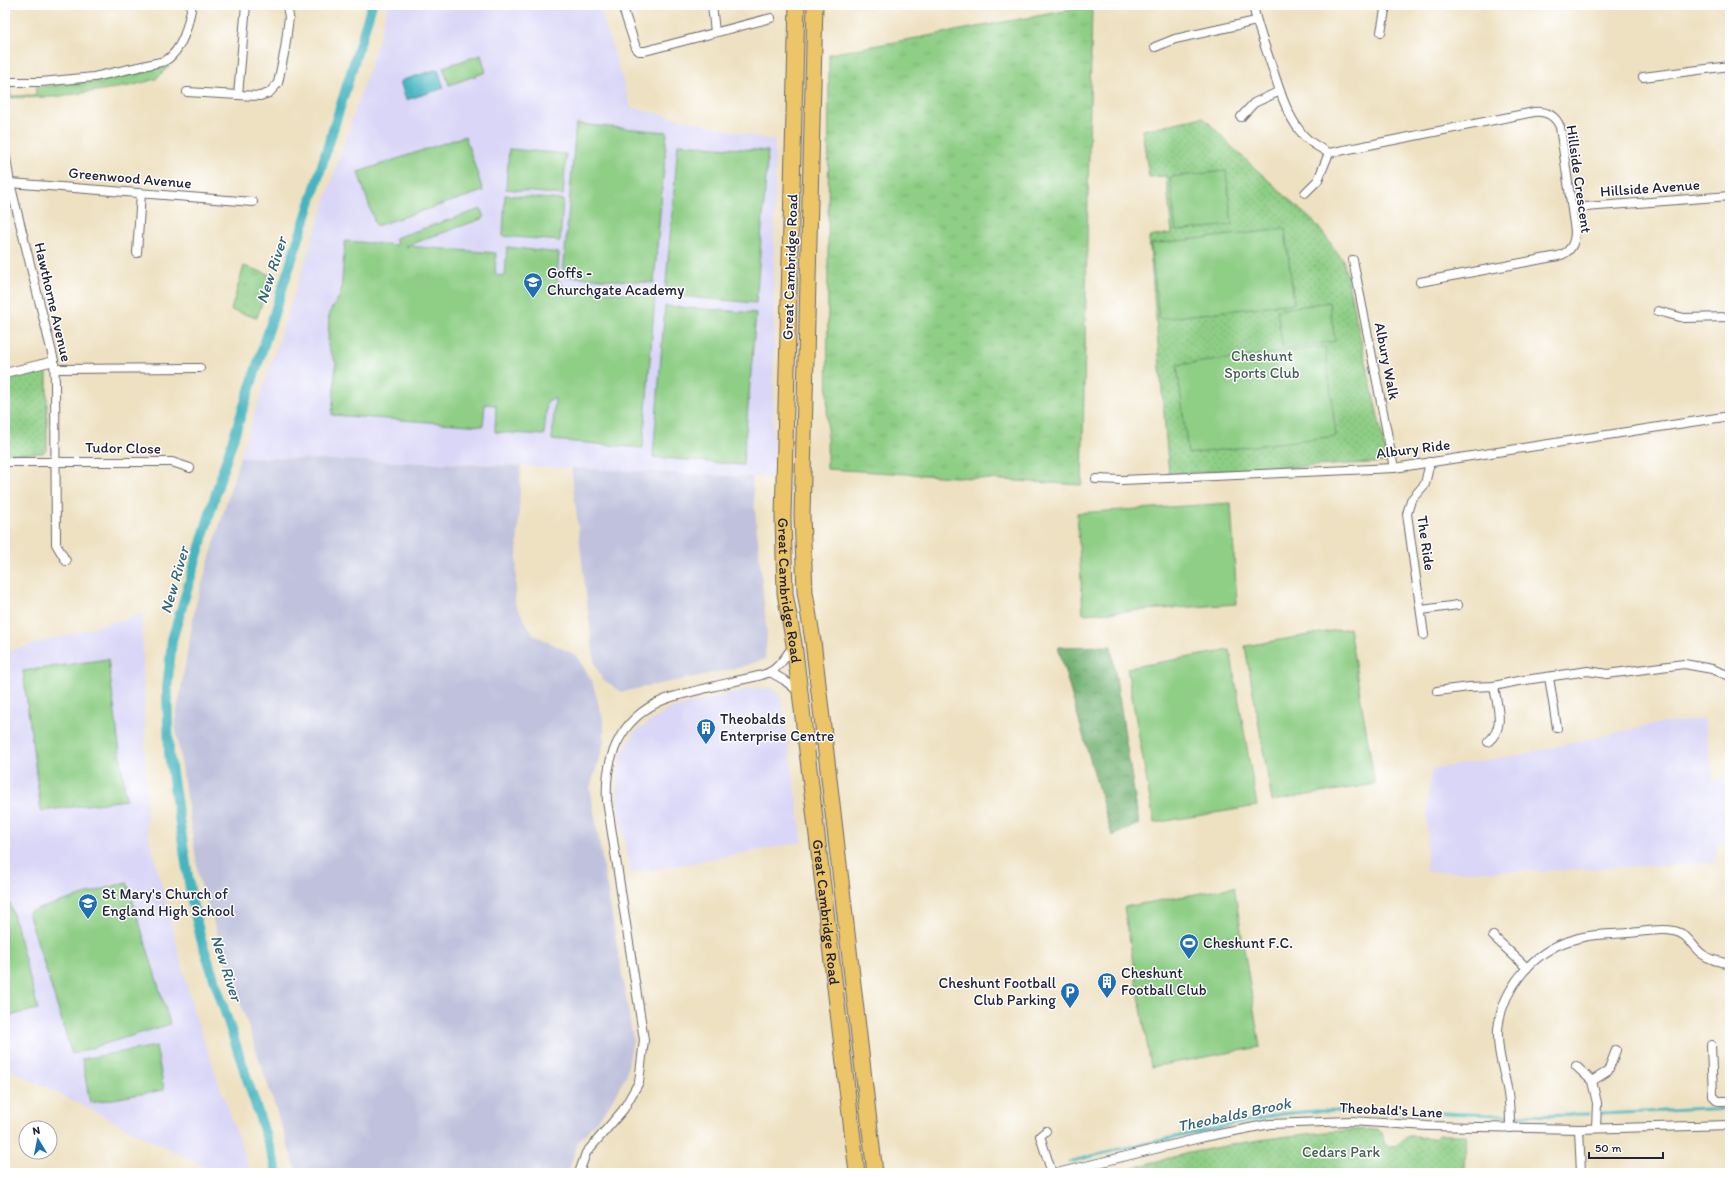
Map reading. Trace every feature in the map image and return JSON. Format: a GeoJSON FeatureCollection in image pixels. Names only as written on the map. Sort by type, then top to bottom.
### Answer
{"type":"FeatureCollection","features":[{"type":"Feature","properties":{"kind":"highway","name":"Great Cambridge Road"},"geometry":{"type":"LineString","coordinates":[[797,5],[783,517],[785,593],[794,644],[800,692],[857,1173]]}},
{"type":"Feature","properties":{"kind":"highway","name":"Great Cambridge Road"},"geometry":{"type":"LineString","coordinates":[[815,5],[802,515],[804,578],[813,642],[875,1173]]}},
{"type":"Feature","properties":{"kind":"street"},"geometry":{"type":"LineString","coordinates":[[5,82],[41,82],[94,77],[165,61],[172,56],[182,40],[192,5]]}},
{"type":"Feature","properties":{"kind":"street"},"geometry":{"type":"LineString","coordinates":[[238,95],[246,5]]}},
{"type":"Feature","properties":{"kind":"street"},"geometry":{"type":"LineString","coordinates":[[187,92],[264,95],[276,87],[288,32],[287,5]]}},
{"type":"Feature","properties":{"kind":"street"},"geometry":{"type":"LineString","coordinates":[[622,5],[636,48],[639,51],[645,51],[771,18]]}},
{"type":"Feature","properties":{"kind":"street"},"geometry":{"type":"LineString","coordinates":[[712,5],[715,32]]}},
{"type":"Feature","properties":{"kind":"street"},"geometry":{"type":"LineString","coordinates":[[1253,5],[1256,21],[1280,91],[1300,131],[1311,143],[1329,153],[1318,180],[1306,193]]}},
{"type":"Feature","properties":{"kind":"street"},"geometry":{"type":"LineString","coordinates":[[1381,32],[1386,5]]}},
{"type":"Feature","properties":{"kind":"street"},"geometry":{"type":"LineString","coordinates":[[1155,46],[1175,39],[1256,21]]}},
{"type":"Feature","properties":{"kind":"street"},"geometry":{"type":"LineString","coordinates":[[1642,77],[1730,66]]}},
{"type":"Feature","properties":{"kind":"street"},"geometry":{"type":"LineString","coordinates":[[1241,117],[1254,103],[1280,91]]}},
{"type":"Feature","properties":{"kind":"street","name":"Hillside Crescent"},"geometry":{"type":"LineString","coordinates":[[1329,153],[1490,120],[1542,112],[1548,113],[1555,118],[1560,127],[1575,231],[1574,241],[1570,249],[1562,255],[1420,282]]}},
{"type":"Feature","properties":{"kind":"street","name":"Hawthorne Avenue"},"geometry":{"type":"LineString","coordinates":[[5,152],[8,183],[54,365],[56,544],[66,561]]}},
{"type":"Feature","properties":{"kind":"street","name":"Greenwood Avenue"},"geometry":{"type":"LineString","coordinates":[[8,183],[253,202]]}},
{"type":"Feature","properties":{"kind":"street"},"geometry":{"type":"LineString","coordinates":[[136,253],[141,193]]}},
{"type":"Feature","properties":{"kind":"street","name":"Hillside Avenue"},"geometry":{"type":"LineString","coordinates":[[1572,208],[1730,196]]}},
{"type":"Feature","properties":{"kind":"street","name":"Albury Walk"},"geometry":{"type":"LineString","coordinates":[[1353,260],[1394,468]]}},
{"type":"Feature","properties":{"kind":"street"},"geometry":{"type":"LineString","coordinates":[[1658,311],[1684,318],[1730,317]]}},
{"type":"Feature","properties":{"kind":"street"},"geometry":{"type":"LineString","coordinates":[[5,373],[54,365],[200,368]]}},
{"type":"Feature","properties":{"kind":"street","name":"Albury Ride"},"geometry":{"type":"LineString","coordinates":[[1096,479],[1122,480],[1394,468],[1730,416]]}},
{"type":"Feature","properties":{"kind":"street","name":"Tudor Close"},"geometry":{"type":"LineString","coordinates":[[5,462],[172,462],[190,468]]}},
{"type":"Feature","properties":{"kind":"street","name":"The Ride"},"geometry":{"type":"LineString","coordinates":[[1424,635],[1422,610],[1407,514],[1411,500],[1425,484],[1430,462]]}},
{"type":"Feature","properties":{"kind":"street"},"geometry":{"type":"LineString","coordinates":[[1422,610],[1458,605]]}},
{"type":"Feature","properties":{"kind":"street"},"geometry":{"type":"LineString","coordinates":[[579,1173],[586,1153],[623,1110],[638,1082],[644,1040],[607,801],[606,785],[609,761],[616,742],[630,723],[649,708],[671,697],[770,672],[783,661],[794,644]]}},
{"type":"Feature","properties":{"kind":"street"},"geometry":{"type":"LineString","coordinates":[[1437,691],[1494,686],[1588,671],[1608,674],[1624,673],[1684,664],[1712,669],[1730,676]]}},
{"type":"Feature","properties":{"kind":"street"},"geometry":{"type":"LineString","coordinates":[[770,672],[800,692]]}},
{"type":"Feature","properties":{"kind":"street"},"geometry":{"type":"LineString","coordinates":[[1549,677],[1557,728]]}},
{"type":"Feature","properties":{"kind":"street"},"geometry":{"type":"LineString","coordinates":[[1488,742],[1495,736],[1499,724],[1494,686]]}},
{"type":"Feature","properties":{"kind":"street"},"geometry":{"type":"LineString","coordinates":[[1510,1128],[1508,1090],[1499,1059],[1498,1028],[1508,996],[1527,968],[1549,950],[1570,940],[1590,935],[1664,930],[1680,933],[1689,939],[1701,954],[1718,962],[1730,964]]}},
{"type":"Feature","properties":{"kind":"street"},"geometry":{"type":"LineString","coordinates":[[1493,936],[1527,968]]}},
{"type":"Feature","properties":{"kind":"street"},"geometry":{"type":"LineString","coordinates":[[1711,1045],[1713,1096],[1718,1101],[1730,1101]]}},
{"type":"Feature","properties":{"kind":"street"},"geometry":{"type":"LineString","coordinates":[[1592,1082],[1608,1071],[1616,1050]]}},
{"type":"Feature","properties":{"kind":"street"},"geometry":{"type":"LineString","coordinates":[[1576,1066],[1592,1082],[1597,1103],[1595,1114],[1596,1128]]}},
{"type":"Feature","properties":{"kind":"street","name":"Theobald's Lane"},"geometry":{"type":"LineString","coordinates":[[1052,1170],[1270,1124],[1351,1121],[1428,1126],[1578,1129],[1730,1125]]}},
{"type":"Feature","properties":{"kind":"street"},"geometry":{"type":"LineString","coordinates":[[1578,1129],[1581,1173]]}},
{"type":"Feature","properties":{"kind":"street"},"geometry":{"type":"LineString","coordinates":[[1046,1131],[1040,1136],[1052,1170]]}},
{"type":"Feature","properties":{"kind":"shaded area","name":"Goffs - Churchgate Academy"},"geometry":{"type":"Polygon","coordinates":[[[388,5],[599,5],[631,107],[775,141],[773,478],[501,465],[240,457],[378,41],[388,5]]]}},
{"type":"Feature","properties":{"kind":"shaded area"},"geometry":{"type":"Polygon","coordinates":[[[240,457],[521,466],[515,604],[534,635],[576,655],[592,681],[604,723],[604,743],[590,788],[633,1039],[626,1076],[606,1110],[578,1142],[568,1173],[297,1173],[199,879],[175,723],[195,607],[240,457]]]}},
{"type":"Feature","properties":{"kind":"shaded area"},"geometry":{"type":"Polygon","coordinates":[[[571,468],[752,477],[767,635],[765,659],[738,668],[621,692],[602,679],[594,662],[571,468]]]}},
{"type":"Feature","properties":{"kind":"shaded area","name":"St Mary's Church of England High School"},"geometry":{"type":"Polygon","coordinates":[[[142,614],[147,829],[194,1012],[251,1173],[217,1173],[5,1067],[5,652],[142,614]]]}},
{"type":"Feature","properties":{"kind":"shaded area","name":"Theobalds Enterprise Centre"},"geometry":{"type":"Polygon","coordinates":[[[751,688],[771,688],[781,695],[803,842],[631,874],[617,801],[618,771],[621,756],[635,732],[668,710],[751,688]]]}},
{"type":"Feature","properties":{"kind":"shaded area"},"geometry":{"type":"Polygon","coordinates":[[[1704,719],[1714,780],[1730,778],[1730,842],[1717,844],[1716,863],[1543,871],[1426,872],[1428,795],[1432,769],[1519,755],[1650,725],[1704,719]]]}},
{"type":"Feature","properties":{"kind":"green space"},"geometry":{"type":"Polygon","coordinates":[[[1092,6],[1082,485],[827,469],[829,54],[1092,6]]]}},
{"type":"Feature","properties":{"kind":"green space"},"geometry":{"type":"Polygon","coordinates":[[[481,55],[486,72],[449,85],[443,67],[481,55]]]}},
{"type":"Feature","properties":{"kind":"green space"},"geometry":{"type":"Polygon","coordinates":[[[167,64],[169,66],[156,79],[130,86],[54,97],[5,98],[6,87],[10,86],[10,96],[36,95],[36,87],[91,82],[143,72],[167,64]]]}},
{"type":"Feature","properties":{"kind":"green space","name":"Cheshunt Sports Club"},"geometry":{"type":"Polygon","coordinates":[[[1203,117],[1234,149],[1316,224],[1343,260],[1388,462],[1169,474],[1149,237],[1172,233],[1166,176],[1149,177],[1142,130],[1203,117]]]}},
{"type":"Feature","properties":{"kind":"green space"},"geometry":{"type":"Polygon","coordinates":[[[576,124],[667,132],[654,283],[563,276],[576,124]]]}},
{"type":"Feature","properties":{"kind":"green space"},"geometry":{"type":"Polygon","coordinates":[[[465,136],[483,191],[376,226],[358,172],[465,136]]]}},
{"type":"Feature","properties":{"kind":"green space"},"geometry":{"type":"Polygon","coordinates":[[[678,144],[768,151],[756,303],[665,295],[678,144]]]}},
{"type":"Feature","properties":{"kind":"green space"},"geometry":{"type":"Polygon","coordinates":[[[509,149],[566,154],[563,195],[506,189],[509,149]]]}},
{"type":"Feature","properties":{"kind":"green space"},"geometry":{"type":"Polygon","coordinates":[[[1226,171],[1232,225],[1176,231],[1170,177],[1226,171]]]}},
{"type":"Feature","properties":{"kind":"green space"},"geometry":{"type":"Polygon","coordinates":[[[505,195],[563,200],[560,241],[503,236],[505,195]]]}},
{"type":"Feature","properties":{"kind":"green space"},"geometry":{"type":"Polygon","coordinates":[[[481,209],[484,218],[406,246],[496,253],[495,275],[505,276],[507,247],[559,253],[557,279],[566,289],[655,296],[643,448],[552,440],[555,398],[547,401],[544,435],[495,432],[496,405],[485,404],[483,426],[332,415],[336,363],[328,347],[329,313],[341,294],[345,241],[397,245],[395,238],[481,209]]]}},
{"type":"Feature","properties":{"kind":"green space"},"geometry":{"type":"Polygon","coordinates":[[[1285,229],[1294,303],[1159,319],[1151,244],[1285,229]]]}},
{"type":"Feature","properties":{"kind":"green space"},"geometry":{"type":"Polygon","coordinates":[[[244,266],[271,275],[257,318],[231,310],[244,266]]]}},
{"type":"Feature","properties":{"kind":"green space"},"geometry":{"type":"Polygon","coordinates":[[[1329,302],[1335,341],[1283,349],[1277,310],[1329,302]]]}},
{"type":"Feature","properties":{"kind":"green space"},"geometry":{"type":"Polygon","coordinates":[[[665,306],[756,313],[743,465],[653,457],[665,306]]]}},
{"type":"Feature","properties":{"kind":"green space"},"geometry":{"type":"Polygon","coordinates":[[[1325,347],[1336,436],[1188,454],[1177,365],[1325,347]]]}},
{"type":"Feature","properties":{"kind":"green space"},"geometry":{"type":"Polygon","coordinates":[[[47,365],[47,449],[43,453],[5,454],[5,378],[19,374],[21,371],[47,365]]]}},
{"type":"Feature","properties":{"kind":"green space"},"geometry":{"type":"Polygon","coordinates":[[[1231,503],[1237,604],[1083,614],[1077,513],[1231,503]]]}},
{"type":"Feature","properties":{"kind":"green space"},"geometry":{"type":"Polygon","coordinates":[[[1349,628],[1375,784],[1272,801],[1245,646],[1349,628]]]}},
{"type":"Feature","properties":{"kind":"green space"},"geometry":{"type":"Polygon","coordinates":[[[1111,646],[1139,824],[1112,836],[1058,647],[1111,646]]]}},
{"type":"Feature","properties":{"kind":"green space"},"geometry":{"type":"Polygon","coordinates":[[[1230,650],[1257,806],[1154,823],[1127,668],[1230,650]]]}},
{"type":"Feature","properties":{"kind":"green space"},"geometry":{"type":"Polygon","coordinates":[[[108,659],[126,800],[41,811],[23,671],[108,659]]]}},
{"type":"Feature","properties":{"kind":"green space"},"geometry":{"type":"Polygon","coordinates":[[[127,882],[170,1024],[72,1054],[28,912],[127,882]]]}},
{"type":"Feature","properties":{"kind":"green space","name":"Cheshunt F.C."},"geometry":{"type":"Polygon","coordinates":[[[1234,887],[1260,1047],[1151,1067],[1124,907],[1234,887]]]}},
{"type":"Feature","properties":{"kind":"green space"},"geometry":{"type":"Polygon","coordinates":[[[10,903],[38,1009],[5,1017],[5,904],[10,903]]]}},
{"type":"Feature","properties":{"kind":"green space"},"geometry":{"type":"Polygon","coordinates":[[[156,1046],[164,1090],[90,1103],[82,1059],[156,1046]]]}},
{"type":"Feature","properties":{"kind":"green space","name":"Cedars Park"},"geometry":{"type":"Polygon","coordinates":[[[1377,1129],[1382,1133],[1385,1145],[1390,1146],[1398,1144],[1408,1136],[1434,1139],[1438,1135],[1466,1135],[1465,1173],[1115,1173],[1189,1153],[1236,1144],[1306,1134],[1377,1129]]]}},
{"type":"Feature","properties":{"kind":"water"},"geometry":{"type":"Polygon","coordinates":[[[438,69],[444,88],[406,100],[400,81],[438,69]]]}},
{"type":"Feature","properties":{"kind":"waterway","name":"New River"},"geometry":{"type":"LineString","coordinates":[[278,1173],[201,939],[192,902],[169,754],[167,689],[172,640],[222,473],[308,210],[372,5]]}},
{"type":"Feature","properties":{"kind":"waterway","name":"Theobalds Brook"},"geometry":{"type":"LineString","coordinates":[[1600,1114],[1730,1108]]}},
{"type":"Feature","properties":{"kind":"waterway","name":"Theobalds Brook"},"geometry":{"type":"LineString","coordinates":[[1069,1162],[1116,1150],[1281,1114],[1313,1111],[1405,1112]]}},
{"type":"Feature","properties":{"kind":"waterway","name":"Theobalds Brook"},"geometry":{"type":"LineString","coordinates":[[1417,1112],[1496,1115],[1588,1114]]}},
{"type":"Feature","properties":{"kind":"place","name":"Goffs - Churchgate Academy"},"geometry":{"type":"Point","coordinates":[533,299]}},
{"type":"Feature","properties":{"kind":"place","name":"Theobalds Enterprise Centre"},"geometry":{"type":"Point","coordinates":[706,745]}},
{"type":"Feature","properties":{"kind":"place","name":"St Mary's Church of England High School"},"geometry":{"type":"Point","coordinates":[88,920]}},
{"type":"Feature","properties":{"kind":"place","name":"Cheshunt F.C."},"geometry":{"type":"Point","coordinates":[1189,960]}},
{"type":"Feature","properties":{"kind":"place","name":"Cheshunt Football Club"},"geometry":{"type":"Point","coordinates":[1107,999]}},
{"type":"Feature","properties":{"kind":"place","name":"Cheshunt Football Club Parking"},"geometry":{"type":"Point","coordinates":[1070,1009]}}]}
